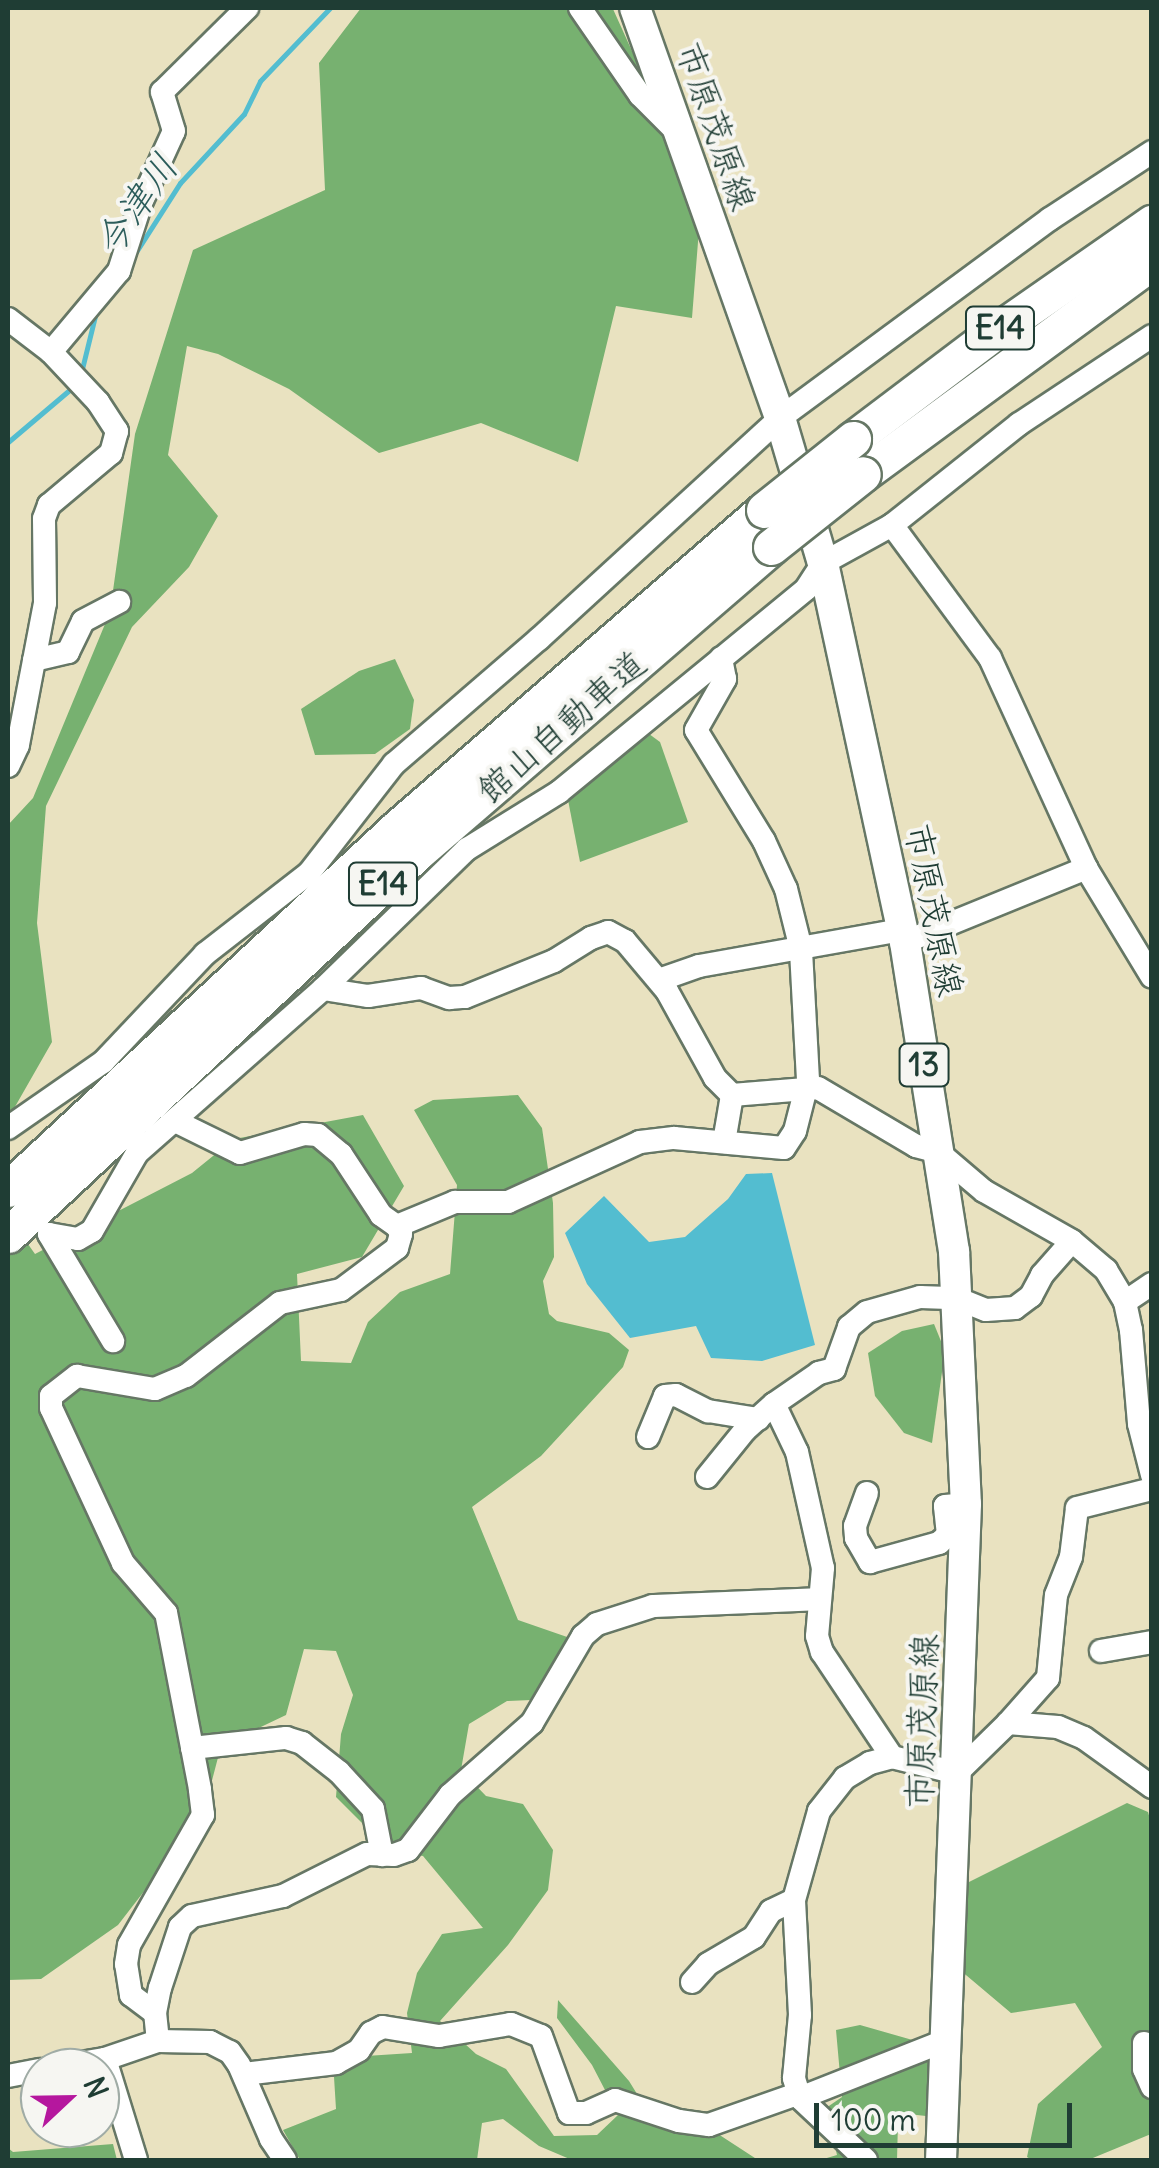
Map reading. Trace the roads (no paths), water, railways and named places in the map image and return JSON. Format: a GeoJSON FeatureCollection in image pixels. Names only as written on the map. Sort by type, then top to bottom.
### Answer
{"type":"FeatureCollection","features":[{"type":"Feature","properties":{"kind":"highway","name":"館山自動車道"},"geometry":{"type":"LineString","coordinates":[[8,1189],[427,801],[764,510],[992,334],[1152,223]]}},
{"type":"Feature","properties":{"kind":"highway","name":"館山自動車道"},"geometry":{"type":"LineString","coordinates":[[8,1235],[419,851],[770,547],[862,474],[1152,262]]}},
{"type":"Feature","properties":{"kind":"main road","name":"市原茂原線"},"geometry":{"type":"LineString","coordinates":[[635,8],[780,418],[823,562],[904,936],[938,1152],[956,1298],[966,1504],[941,2160]]}},
{"type":"Feature","properties":{"kind":"street"},"geometry":{"type":"LineString","coordinates":[[50,352],[118,271],[141,203],[174,131],[162,92],[247,8]]}},
{"type":"Feature","properties":{"kind":"street"},"geometry":{"type":"LineString","coordinates":[[580,8],[640,95],[680,134]]}},
{"type":"Feature","properties":{"kind":"street"},"geometry":{"type":"LineString","coordinates":[[8,1128],[104,1062],[206,954],[309,873],[394,764],[539,640],[780,418],[1050,218],[1152,152]]}},
{"type":"Feature","properties":{"kind":"street"},"geometry":{"type":"LineString","coordinates":[[8,318],[50,352],[98,402],[118,431],[111,453],[49,505],[44,518],[45,603],[18,744],[8,766]]}},
{"type":"Feature","properties":{"kind":"street"},"geometry":{"type":"LineString","coordinates":[[114,1341],[49,1234],[78,1239],[92,1231],[136,1153],[177,1122],[323,989],[466,849],[559,792],[806,590],[823,562],[892,524],[1019,424],[1152,336]]}},
{"type":"Feature","properties":{"kind":"street"},"geometry":{"type":"LineString","coordinates":[[892,524],[990,658],[1086,868],[1152,978]]}},
{"type":"Feature","properties":{"kind":"street"},"geometry":{"type":"LineString","coordinates":[[34,660],[68,652],[84,621],[119,602]]}},
{"type":"Feature","properties":{"kind":"street"},"geometry":{"type":"LineString","coordinates":[[397,1226],[454,1202],[508,1202],[640,1142],[674,1138],[784,1148],[795,1131],[805,1090],[801,949],[786,889],[764,842],[696,730],[726,679],[720,658]]}},
{"type":"Feature","properties":{"kind":"street"},"geometry":{"type":"LineString","coordinates":[[8,682],[23,705]]}},
{"type":"Feature","properties":{"kind":"street"},"geometry":{"type":"LineString","coordinates":[[659,980],[699,966],[904,936],[1086,868]]}},
{"type":"Feature","properties":{"kind":"street"},"geometry":{"type":"LineString","coordinates":[[323,989],[368,996],[421,988],[449,998],[466,997],[608,932],[625,941],[659,980],[715,1078],[732,1095],[818,1088],[916,1146],[938,1152],[984,1191],[1072,1241],[1106,1270],[1124,1302],[1132,1330],[1139,1424],[1152,1475]]}},
{"type":"Feature","properties":{"kind":"street"},"geometry":{"type":"LineString","coordinates":[[724,1142],[732,1095]]}},
{"type":"Feature","properties":{"kind":"street"},"geometry":{"type":"LineString","coordinates":[[155,2013],[131,1994],[126,1964],[138,1924],[203,1815],[192,1748],[166,1613],[123,1563],[51,1408],[51,1396],[78,1376],[155,1389],[186,1376],[280,1303],[341,1290],[397,1248],[401,1234],[397,1226],[381,1215],[342,1154],[318,1135],[304,1134],[240,1153],[177,1122]]}},
{"type":"Feature","properties":{"kind":"street"},"geometry":{"type":"LineString","coordinates":[[707,1477],[766,1412],[819,1373],[834,1369],[850,1327],[866,1312],[920,1297],[956,1298],[986,1310],[1016,1308],[1031,1296],[1042,1275],[1072,1241]]}},
{"type":"Feature","properties":{"kind":"street"},"geometry":{"type":"LineString","coordinates":[[1124,1302],[1152,1284]]}},
{"type":"Feature","properties":{"kind":"street"},"geometry":{"type":"LineString","coordinates":[[648,1436],[664,1396],[676,1396],[708,1411],[766,1412]]}},
{"type":"Feature","properties":{"kind":"street"},"geometry":{"type":"LineString","coordinates":[[766,1412],[797,1452],[822,1568],[817,1599],[817,1636],[822,1652],[892,1757]]}},
{"type":"Feature","properties":{"kind":"street"},"geometry":{"type":"LineString","coordinates":[[866,2160],[798,2096],[794,2078],[800,2014],[794,1900],[818,1811],[845,1778],[870,1763],[892,1757],[957,1772],[1008,1723],[1048,1678],[1056,1596],[1071,1557],[1078,1508],[1152,1489]]}},
{"type":"Feature","properties":{"kind":"street"},"geometry":{"type":"LineString","coordinates":[[867,1494],[855,1526],[856,1538],[870,1562],[939,1544],[948,1535],[945,1506],[966,1504]]}},
{"type":"Feature","properties":{"kind":"street"},"geometry":{"type":"LineString","coordinates":[[158,2041],[155,2013],[180,1927],[192,1916],[283,1896],[367,1854],[408,1850],[450,1795],[532,1722],[583,1636],[597,1624],[652,1606],[817,1599]]}},
{"type":"Feature","properties":{"kind":"street"},"geometry":{"type":"LineString","coordinates":[[1102,1651],[1152,1642]]}},
{"type":"Feature","properties":{"kind":"street"},"geometry":{"type":"LineString","coordinates":[[1008,1723],[1058,1727],[1084,1738],[1152,1787]]}},
{"type":"Feature","properties":{"kind":"street"},"geometry":{"type":"LineString","coordinates":[[192,1748],[286,1738],[302,1743],[339,1772],[373,1809],[382,1855]]}},
{"type":"Feature","properties":{"kind":"street"},"geometry":{"type":"LineString","coordinates":[[692,1982],[708,1964],[754,1937],[771,1910],[794,1900]]}},
{"type":"Feature","properties":{"kind":"street"},"geometry":{"type":"LineString","coordinates":[[244,2074],[336,2063],[359,2050],[371,2033],[382,2027],[439,2036],[511,2024],[541,2036],[569,2112],[586,2114],[615,2100],[679,2122],[709,2125],[947,2040]]}},
{"type":"Feature","properties":{"kind":"street"},"geometry":{"type":"LineString","coordinates":[[120,2054],[158,2041],[210,2042],[230,2052],[244,2074],[270,2139],[285,2160]]}},
{"type":"Feature","properties":{"kind":"street"},"geometry":{"type":"LineString","coordinates":[[1144,2043],[1144,2069],[1152,2087]]}},
{"type":"Feature","properties":{"kind":"street"},"geometry":{"type":"LineString","coordinates":[[120,2108],[136,2160]]}},
{"type":"Feature","properties":{"kind":"water"},"geometry":{"type":"Polygon","coordinates":[[[772,1173],[815,1345],[762,1361],[711,1358],[696,1326],[630,1338],[587,1284],[565,1233],[604,1196],[649,1242],[685,1237],[728,1199],[746,1174],[772,1173]]]}},
{"type":"Feature","properties":{"kind":"waterway","name":"今津川"},"geometry":{"type":"LineString","coordinates":[[136,252],[180,183],[244,114],[260,81],[330,8]]}},
{"type":"Feature","properties":{"kind":"waterway","name":"今津川"},"geometry":{"type":"LineString","coordinates":[[81,373],[95,316]]}},
{"type":"Feature","properties":{"kind":"waterway","name":"今津川"},"geometry":{"type":"LineString","coordinates":[[8,442],[74,386]]}}]}
